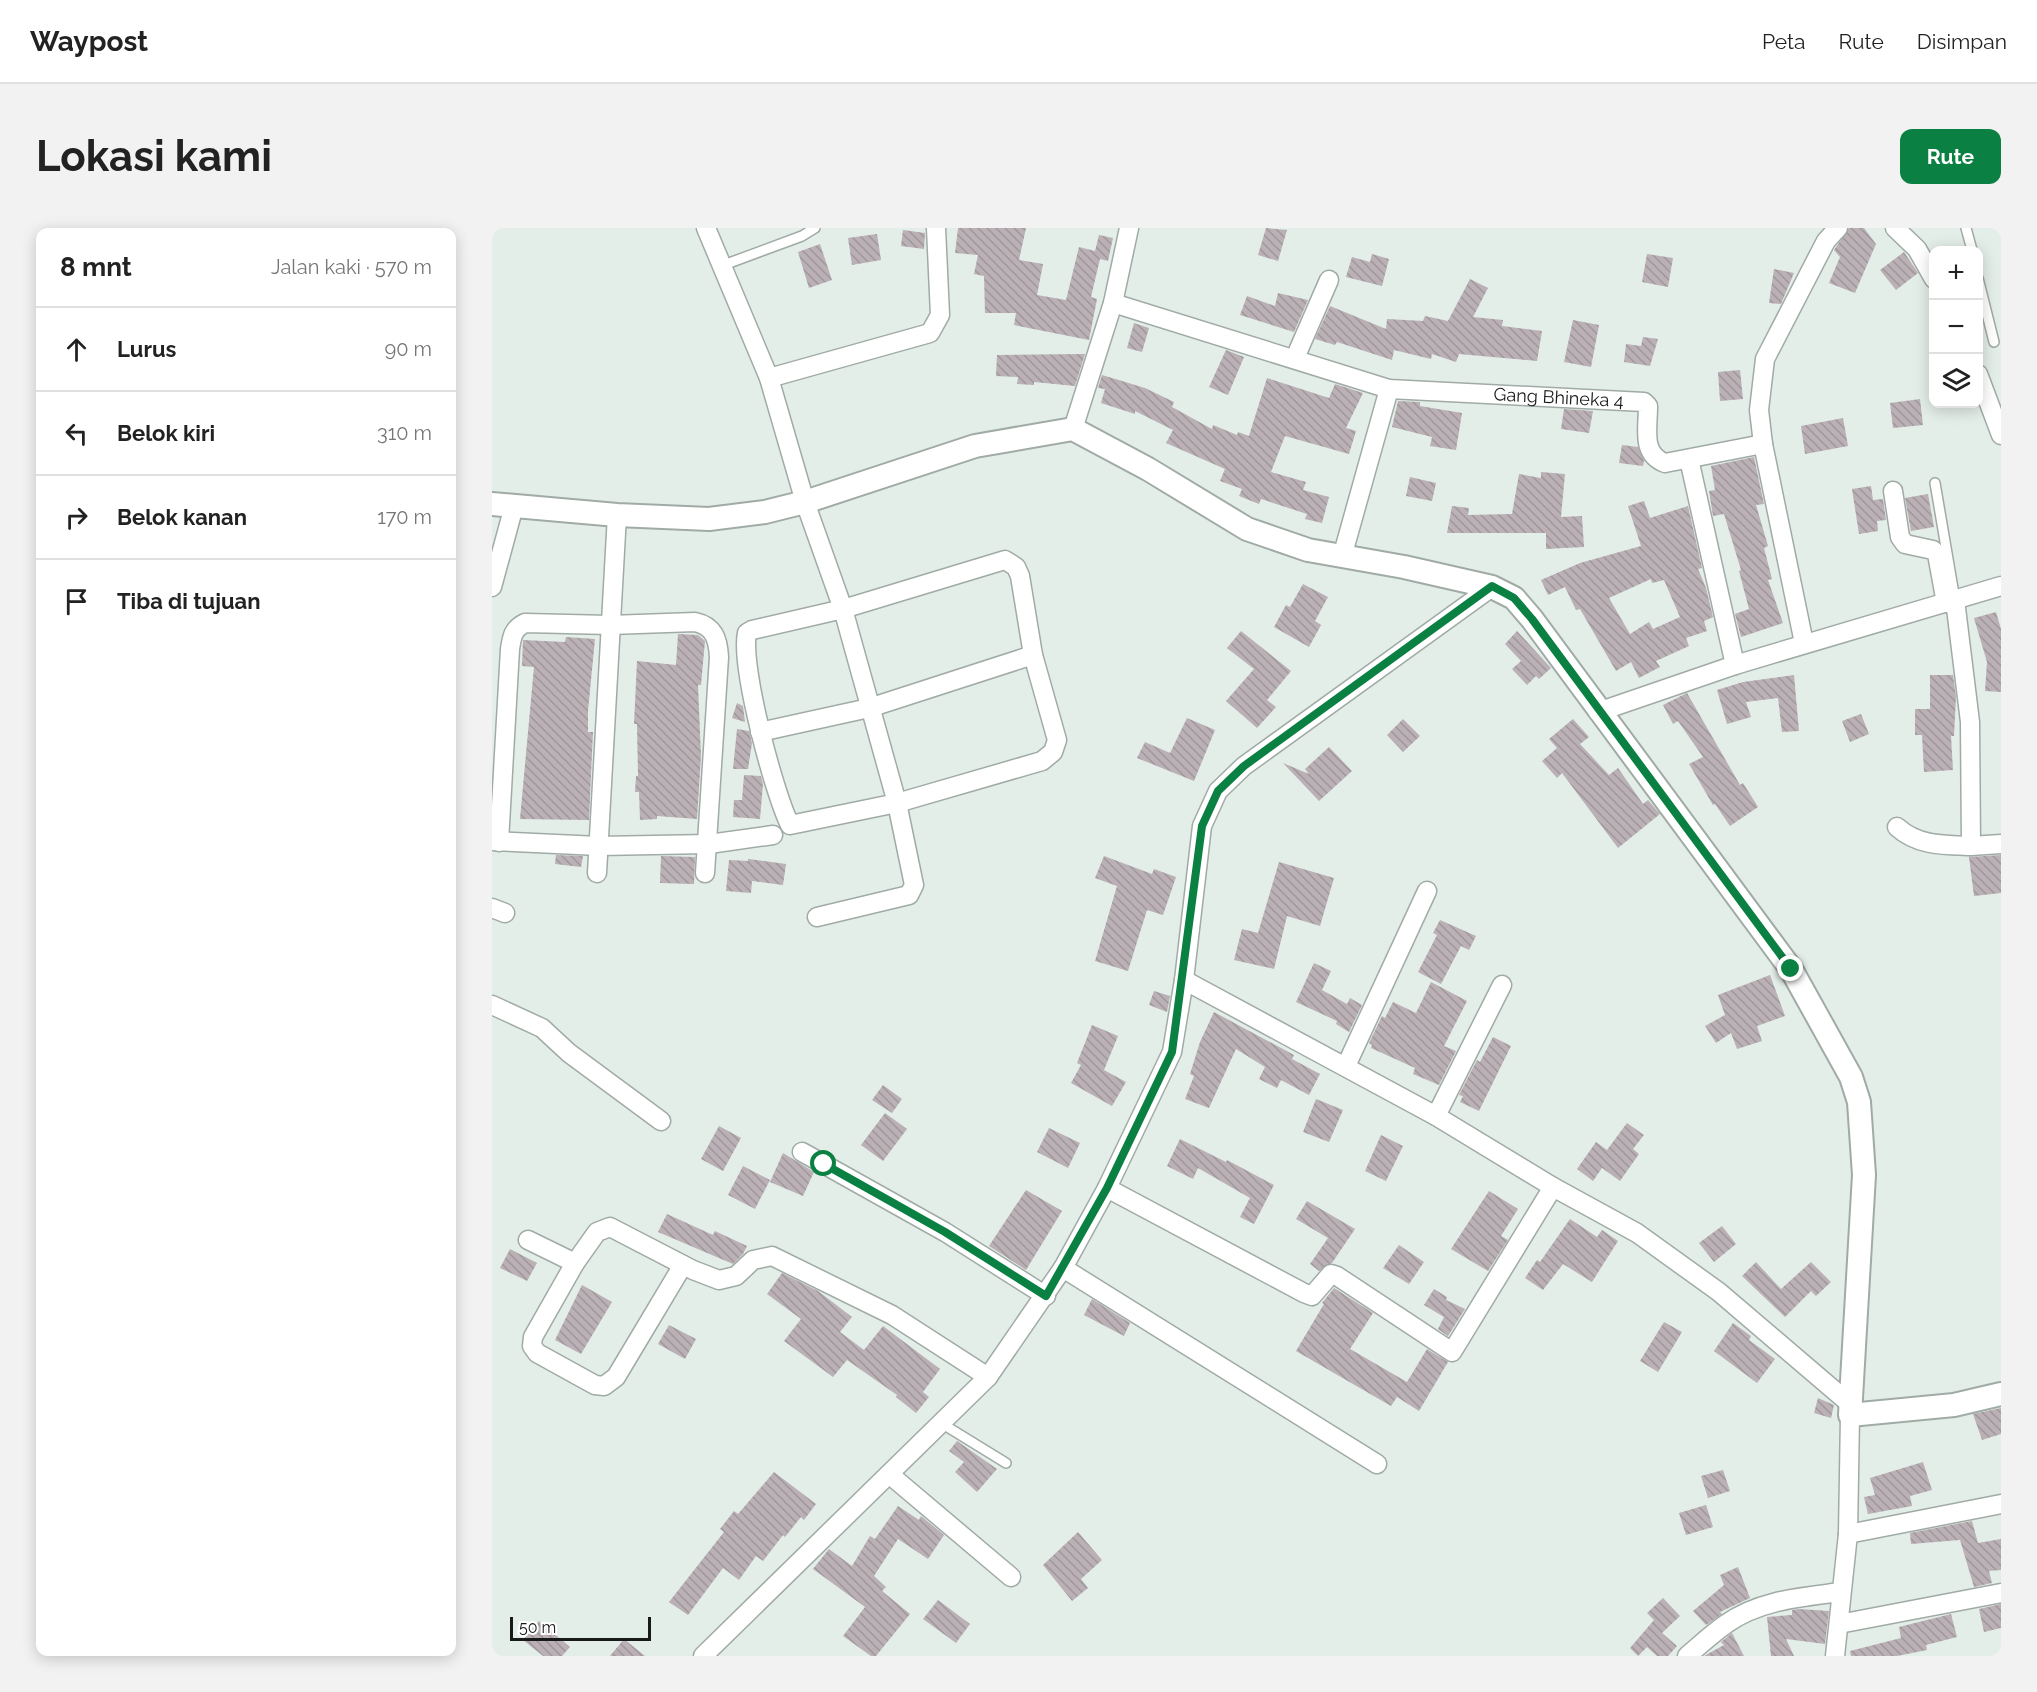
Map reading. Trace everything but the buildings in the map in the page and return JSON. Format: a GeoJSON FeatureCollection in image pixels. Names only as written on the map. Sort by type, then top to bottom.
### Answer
{"type":"FeatureCollection","features":[{"type":"Feature","properties":{"kind":"street"},"geometry":{"type":"LineString","coordinates":[[706,228],[769,378],[805,502],[843,609],[897,803],[913,891],[909,895],[817,917]]}},
{"type":"Feature","properties":{"kind":"street"},"geometry":{"type":"LineString","coordinates":[[769,378],[930,333],[940,315],[936,228]]}},
{"type":"Feature","properties":{"kind":"street"},"geometry":{"type":"LineString","coordinates":[[1073,429],[1113,303],[1129,228]]}},
{"type":"Feature","properties":{"kind":"street"},"geometry":{"type":"LineString","coordinates":[[1804,644],[1763,444],[1759,410],[1765,359],[1826,241],[1838,228]]}},
{"type":"Feature","properties":{"kind":"street"},"geometry":{"type":"LineString","coordinates":[[1895,228],[1917,249],[1929,270]]}},
{"type":"Feature","properties":{"kind":"street"},"geometry":{"type":"LineString","coordinates":[[1295,358],[1329,280]]}},
{"type":"Feature","properties":{"kind":"street","name":"Gang Bhineka 4"},"geometry":{"type":"LineString","coordinates":[[1113,303],[1389,389],[1644,402],[1648,406],[1649,452],[1654,459],[1665,462],[1763,444]]}},
{"type":"Feature","properties":{"kind":"street"},"geometry":{"type":"LineString","coordinates":[[1983,387],[2001,435]]}},
{"type":"Feature","properties":{"kind":"street"},"geometry":{"type":"LineString","coordinates":[[1342,557],[1389,389]]}},
{"type":"Feature","properties":{"kind":"street"},"geometry":{"type":"LineString","coordinates":[[492,587],[503,505],[617,515],[709,519],[765,512],[805,502],[958,451],[1073,429],[1148,469],[1247,529],[1308,550],[1492,586],[1514,598],[1700,844],[1791,969],[1851,1077],[1859,1102],[1864,1175],[1850,1409],[1848,1534],[1835,1656]]}},
{"type":"Feature","properties":{"kind":"street"},"geometry":{"type":"LineString","coordinates":[[1689,459],[1736,665]]}},
{"type":"Feature","properties":{"kind":"street"},"geometry":{"type":"LineString","coordinates":[[1893,491],[1900,537],[1905,544],[1933,550],[1937,554],[1951,602],[1971,722],[1971,846]]}},
{"type":"Feature","properties":{"kind":"street"},"geometry":{"type":"LineString","coordinates":[[597,873],[617,515]]}},
{"type":"Feature","properties":{"kind":"street"},"geometry":{"type":"LineString","coordinates":[[1005,560],[1016,567],[1020,576],[1033,655],[1055,726],[1057,740],[1053,752],[1042,761],[897,803],[790,825],[760,732],[747,651],[747,633],[843,609],[1005,560]]}},
{"type":"Feature","properties":{"kind":"street"},"geometry":{"type":"LineString","coordinates":[[703,1656],[988,1377],[1046,1296],[1063,1268],[1107,1188],[1172,1052],[1184,980],[1202,826],[1218,791],[1244,766],[1492,586]]}},
{"type":"Feature","properties":{"kind":"street"},"geometry":{"type":"LineString","coordinates":[[1598,712],[1736,665],[2001,586]]}},
{"type":"Feature","properties":{"kind":"street"},"geometry":{"type":"LineString","coordinates":[[705,873],[709,844],[718,642],[706,625],[695,622],[610,625],[525,622],[517,626],[512,634],[495,841],[598,846],[709,844],[773,835]]}},
{"type":"Feature","properties":{"kind":"street"},"geometry":{"type":"LineString","coordinates":[[760,732],[869,708],[1033,655]]}},
{"type":"Feature","properties":{"kind":"street"},"geometry":{"type":"LineString","coordinates":[[1897,827],[1909,838],[1931,844],[1971,846],[2001,844]]}},
{"type":"Feature","properties":{"kind":"street"},"geometry":{"type":"LineString","coordinates":[[1346,1066],[1427,891]]}},
{"type":"Feature","properties":{"kind":"street"},"geometry":{"type":"LineString","coordinates":[[1184,980],[1436,1116],[1553,1187],[1638,1233],[1719,1292],[1850,1409],[1954,1405],[2001,1394]]}},
{"type":"Feature","properties":{"kind":"street"},"geometry":{"type":"LineString","coordinates":[[1436,1116],[1502,985]]}},
{"type":"Feature","properties":{"kind":"street"},"geometry":{"type":"LineString","coordinates":[[492,1005],[542,1028],[569,1053],[661,1121]]}},
{"type":"Feature","properties":{"kind":"street"},"geometry":{"type":"LineString","coordinates":[[802,1152],[945,1232],[1046,1296]]}},
{"type":"Feature","properties":{"kind":"street"},"geometry":{"type":"LineString","coordinates":[[1107,1188],[1309,1295],[1315,1293],[1326,1277],[1331,1274],[1337,1276],[1452,1352],[1553,1187]]}},
{"type":"Feature","properties":{"kind":"street"},"geometry":{"type":"LineString","coordinates":[[683,1265],[616,1377],[604,1386],[595,1385],[537,1353],[532,1346],[533,1337],[575,1263],[597,1232],[610,1227],[683,1265],[719,1280],[727,1280],[736,1276],[753,1260],[772,1256],[781,1259],[892,1315],[988,1377]]}},
{"type":"Feature","properties":{"kind":"street"},"geometry":{"type":"LineString","coordinates":[[528,1240],[575,1263]]}},
{"type":"Feature","properties":{"kind":"street"},"geometry":{"type":"LineString","coordinates":[[1063,1268],[1377,1464]]}},
{"type":"Feature","properties":{"kind":"street"},"geometry":{"type":"LineString","coordinates":[[889,1474],[1011,1577]]}},
{"type":"Feature","properties":{"kind":"street"},"geometry":{"type":"LineString","coordinates":[[1848,1534],[2001,1504]]}},
{"type":"Feature","properties":{"kind":"street"},"geometry":{"type":"LineString","coordinates":[[1687,1656],[1728,1623],[1750,1610],[1792,1598],[1841,1592]]}},
{"type":"Feature","properties":{"kind":"street"},"geometry":{"type":"LineString","coordinates":[[1839,1624],[2001,1593]]}},
{"type":"Feature","properties":{"kind":"lane"},"geometry":{"type":"LineString","coordinates":[[721,266],[802,237],[815,228]]}},
{"type":"Feature","properties":{"kind":"lane"},"geometry":{"type":"LineString","coordinates":[[1966,228],[1971,246]]}},
{"type":"Feature","properties":{"kind":"lane"},"geometry":{"type":"LineString","coordinates":[[1983,298],[1994,342]]}},
{"type":"Feature","properties":{"kind":"lane"},"geometry":{"type":"LineString","coordinates":[[1935,483],[1951,602]]}},
{"type":"Feature","properties":{"kind":"lane"},"geometry":{"type":"LineString","coordinates":[[941,1423],[1006,1463]]}},
{"type":"Feature","properties":{"kind":"route"},"geometry":{"type":"LineString","coordinates":[[824,1164],[945,1232],[1046,1296],[1107,1188],[1172,1052],[1184,980],[1202,826],[1218,791],[1244,766],[1492,586],[1514,598],[1532,619],[1598,712],[1700,844],[1791,969]]}}]}
